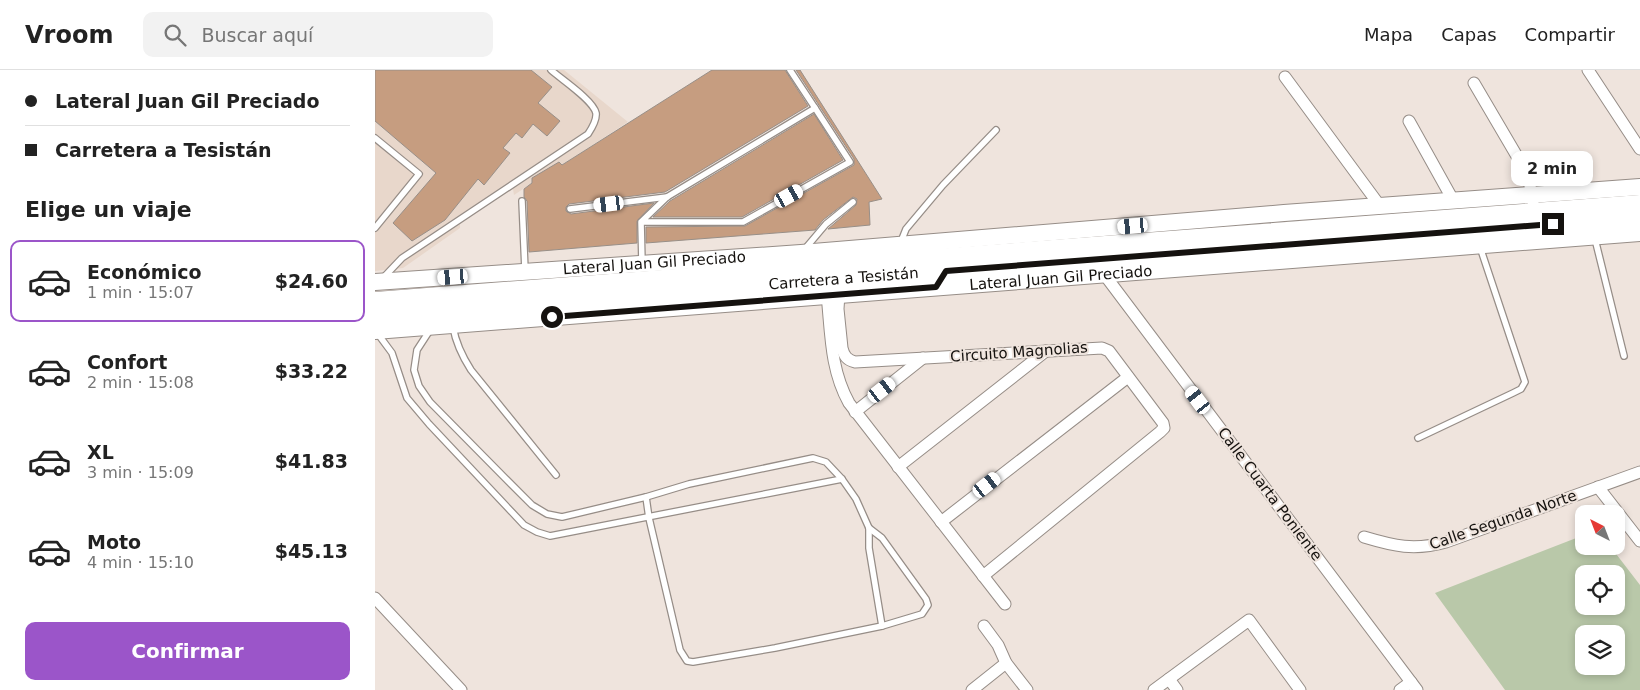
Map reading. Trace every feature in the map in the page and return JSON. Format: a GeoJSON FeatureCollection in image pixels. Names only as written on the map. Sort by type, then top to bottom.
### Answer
{"type":"FeatureCollection","features":[{"type":"Feature","properties":{"kind":"main road","name":"Lateral Juan Gil Preciado"},"geometry":{"type":"LineString","coordinates":[[377,282],[900,246],[1453,200],[1640,188]]}},
{"type":"Feature","properties":{"kind":"main road","name":"Carretera a Tesistán"},"geometry":{"type":"LineString","coordinates":[[1535,227],[1640,204]]}},
{"type":"Feature","properties":{"kind":"main road","name":"Carretera a Tesistán"},"geometry":{"type":"LineString","coordinates":[[375,301],[1535,227],[1640,217]]}},
{"type":"Feature","properties":{"kind":"main road","name":"Lateral Juan Gil Preciado"},"geometry":{"type":"LineString","coordinates":[[375,331],[1479,245],[1535,227],[1595,237],[1640,233]]}},
{"type":"Feature","properties":{"kind":"main road"},"geometry":{"type":"LineString","coordinates":[[981,239],[973,262],[984,284]]}},
{"type":"Feature","properties":{"kind":"main road"},"geometry":{"type":"LineString","coordinates":[[933,243],[945,264],[936,287]]}},
{"type":"Feature","properties":{"kind":"main road","name":"Carretera a Tesistán"},"geometry":{"type":"LineString","coordinates":[[375,315],[945,264]]}},
{"type":"Feature","properties":{"kind":"street"},"geometry":{"type":"LineString","coordinates":[[1588,70],[1640,149]]}},
{"type":"Feature","properties":{"kind":"street"},"geometry":{"type":"LineString","coordinates":[[1285,76],[1380,206]]}},
{"type":"Feature","properties":{"kind":"street"},"geometry":{"type":"LineString","coordinates":[[1474,83],[1528,175],[1533,195],[1535,227]]}},
{"type":"Feature","properties":{"kind":"street"},"geometry":{"type":"LineString","coordinates":[[1409,121],[1453,200]]}},
{"type":"Feature","properties":{"kind":"street","name":"Calle Cuarta Poniente"},"geometry":{"type":"LineString","coordinates":[[1103,274],[1414,686]]}},
{"type":"Feature","properties":{"kind":"street"},"geometry":{"type":"LineString","coordinates":[[833,294],[833,359],[843,392],[855,412],[1005,604]]}},
{"type":"Feature","properties":{"kind":"street","name":"Circuito Magnolias"},"geometry":{"type":"LineString","coordinates":[[833,294],[838,309],[842,348],[847,358],[855,362],[1102,348],[1109,351],[1163,422],[1164,428],[1160,432],[983,576]]}},
{"type":"Feature","properties":{"kind":"street"},"geometry":{"type":"LineString","coordinates":[[898,467],[1047,350]]}},
{"type":"Feature","properties":{"kind":"street"},"geometry":{"type":"LineString","coordinates":[[855,412],[923,358]]}},
{"type":"Feature","properties":{"kind":"street"},"geometry":{"type":"LineString","coordinates":[[941,522],[1128,377]]}},
{"type":"Feature","properties":{"kind":"street","name":"Calle Segunda Norte"},"geometry":{"type":"LineString","coordinates":[[1364,537],[1392,546],[1409,548],[1428,547],[1640,472]]}},
{"type":"Feature","properties":{"kind":"street"},"geometry":{"type":"LineString","coordinates":[[1598,487],[1640,541]]}},
{"type":"Feature","properties":{"kind":"street"},"geometry":{"type":"LineString","coordinates":[[375,598],[461,690]]}},
{"type":"Feature","properties":{"kind":"street"},"geometry":{"type":"LineString","coordinates":[[1154,690],[1249,620],[1300,690]]}},
{"type":"Feature","properties":{"kind":"street"},"geometry":{"type":"LineString","coordinates":[[984,626],[998,645],[1007,663],[1027,690]]}},
{"type":"Feature","properties":{"kind":"street"},"geometry":{"type":"LineString","coordinates":[[972,690],[1007,663]]}},
{"type":"Feature","properties":{"kind":"street"},"geometry":{"type":"LineString","coordinates":[[1169,679],[1177,690]]}},
{"type":"Feature","properties":{"kind":"street"},"geometry":{"type":"LineString","coordinates":[[1400,690],[1414,686]]}},
{"type":"Feature","properties":{"kind":"lane"},"geometry":{"type":"LineString","coordinates":[[377,282],[402,258],[588,134],[594,124],[596,114],[593,105],[551,70]]}},
{"type":"Feature","properties":{"kind":"lane"},"geometry":{"type":"LineString","coordinates":[[641,222],[743,222],[850,162],[790,70]]}},
{"type":"Feature","properties":{"kind":"lane"},"geometry":{"type":"LineString","coordinates":[[642,263],[641,222],[667,197],[815,108]]}},
{"type":"Feature","properties":{"kind":"lane"},"geometry":{"type":"LineString","coordinates":[[900,246],[906,229],[943,185],[996,130]]}},
{"type":"Feature","properties":{"kind":"lane"},"geometry":{"type":"LineString","coordinates":[[375,138],[419,174],[375,228]]}},
{"type":"Feature","properties":{"kind":"lane"},"geometry":{"type":"LineString","coordinates":[[570,209],[667,197]]}},
{"type":"Feature","properties":{"kind":"lane"},"geometry":{"type":"LineString","coordinates":[[522,201],[526,272]]}},
{"type":"Feature","properties":{"kind":"lane"},"geometry":{"type":"LineString","coordinates":[[801,253],[826,224],[853,202]]}},
{"type":"Feature","properties":{"kind":"lane"},"geometry":{"type":"LineString","coordinates":[[1595,237],[1624,356]]}},
{"type":"Feature","properties":{"kind":"lane"},"geometry":{"type":"LineString","coordinates":[[1418,438],[1521,389],[1525,382],[1479,245]]}},
{"type":"Feature","properties":{"kind":"lane"},"geometry":{"type":"LineString","coordinates":[[453,325],[458,346],[471,370],[556,475]]}},
{"type":"Feature","properties":{"kind":"lane"},"geometry":{"type":"LineString","coordinates":[[432,326],[417,350],[415,370],[419,386],[430,402],[532,505],[547,514],[562,517],[645,497],[689,484],[813,458],[827,462],[856,499],[869,528],[869,548],[882,626]]}},
{"type":"Feature","properties":{"kind":"lane"},"geometry":{"type":"LineString","coordinates":[[375,331],[392,353],[407,398],[524,525],[537,532],[550,536],[842,480]]}},
{"type":"Feature","properties":{"kind":"lane"},"geometry":{"type":"LineString","coordinates":[[645,497],[680,650],[687,661],[693,662],[775,648],[882,626],[922,614],[928,605],[926,599],[881,538],[869,528]]}},
{"type":"Feature","properties":{"kind":"shaded area"},"geometry":{"type":"Polygon","coordinates":[[[375,70],[564,70],[628,122],[562,165],[559,162],[532,178],[532,183],[514,195],[513,189],[460,222],[460,228],[403,268],[375,271],[375,70]]]}},
{"type":"Feature","properties":{"kind":"green space"},"geometry":{"type":"Polygon","coordinates":[[[1575,539],[1575,555],[1617,555],[1625,565],[1575,565],[1575,615],[1625,615],[1625,566],[1640,585],[1640,690],[1505,690],[1435,593],[1575,539]]]}},
{"type":"Feature","properties":{"kind":"building"},"geometry":{"type":"Polygon","coordinates":[[[375,70],[531,70],[552,87],[538,103],[560,121],[547,136],[533,124],[522,138],[516,133],[503,148],[510,153],[484,185],[478,179],[445,220],[412,241],[393,223],[436,173],[375,121],[375,70]]]}},
{"type":"Feature","properties":{"kind":"building"},"geometry":{"type":"Polygon","coordinates":[[[712,70],[785,70],[808,106],[665,192],[569,204],[566,207],[566,211],[571,214],[654,203],[637,221],[637,243],[529,252],[527,201],[524,197],[524,189],[532,183],[532,178],[559,162],[562,165],[712,70]]]}},
{"type":"Feature","properties":{"kind":"building"},"geometry":{"type":"Polygon","coordinates":[[[796,70],[800,70],[882,199],[869,202],[870,225],[828,229],[856,205],[857,199],[853,197],[823,220],[815,230],[646,243],[646,227],[745,226],[854,165],[854,159],[796,70]]]}},
{"type":"Feature","properties":{"kind":"building"},"geometry":{"type":"Polygon","coordinates":[[[814,114],[843,160],[742,217],[653,217],[670,201],[814,114]]]}},
{"type":"Feature","properties":{"kind":"route"},"geometry":{"type":"LineString","coordinates":[[552,317],[936,287],[946,271],[1553,224]]}}]}
